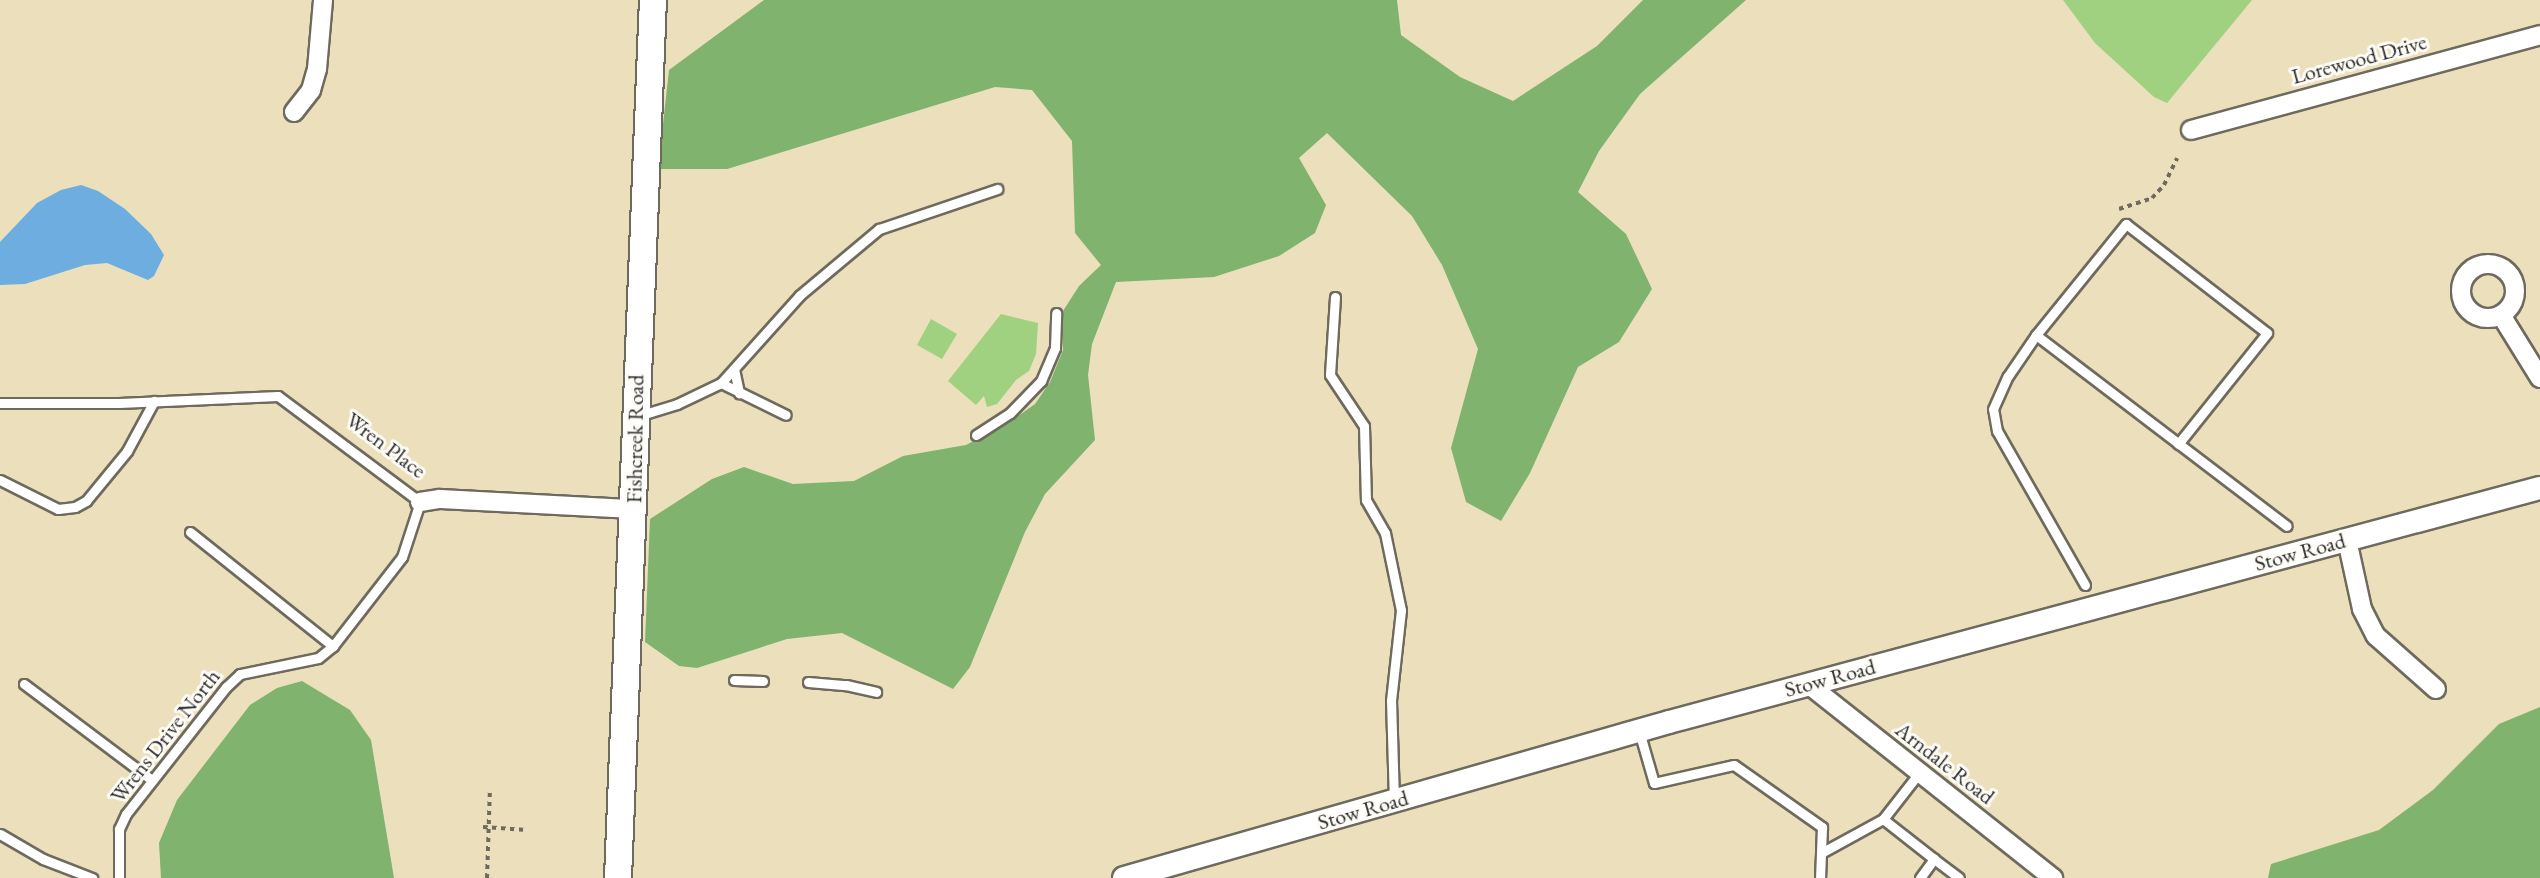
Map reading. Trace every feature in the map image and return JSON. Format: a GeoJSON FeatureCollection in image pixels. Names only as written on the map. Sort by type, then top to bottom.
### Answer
{"type":"FeatureCollection","features":[{"type":"Feature","properties":{"kind":"main road","name":"Fishcreek Road"},"geometry":{"type":"LineString","coordinates":[[618,878],[653,0]]}},
{"type":"Feature","properties":{"kind":"street"},"geometry":{"type":"LineString","coordinates":[[294,112],[311,90],[317,69],[323,0]]}},
{"type":"Feature","properties":{"kind":"street","name":"Lorewood Drive"},"geometry":{"type":"LineString","coordinates":[[2191,130],[2540,35]]}},
{"type":"Feature","properties":{"kind":"street"},"geometry":{"type":"LineString","coordinates":[[2501,315],[2540,378]]}},
{"type":"Feature","properties":{"kind":"street","name":"Stow Road"},"geometry":{"type":"LineString","coordinates":[[1124,878],[1808,684],[2540,488]]}},
{"type":"Feature","properties":{"kind":"street","name":"Wren Place"},"geometry":{"type":"LineString","coordinates":[[420,502],[440,499],[634,509]]}},
{"type":"Feature","properties":{"kind":"street"},"geometry":{"type":"LineString","coordinates":[[2347,540],[2362,609],[2376,636],[2436,689]]}},
{"type":"Feature","properties":{"kind":"street","name":"Arndale Road"},"geometry":{"type":"LineString","coordinates":[[1808,684],[2053,878]]}},
{"type":"Feature","properties":{"kind":"lane"},"geometry":{"type":"LineString","coordinates":[[636,416],[677,404],[721,383],[800,295],[879,229],[997,189]]}},
{"type":"Feature","properties":{"kind":"lane"},"geometry":{"type":"LineString","coordinates":[[2085,585],[1998,431],[1993,409],[2008,376],[2037,335],[2126,224],[2267,333],[2178,444]]}},
{"type":"Feature","properties":{"kind":"lane"},"geometry":{"type":"LineString","coordinates":[[1335,297],[1330,375],[1365,426],[1366,500],[1385,533],[1401,610],[1391,700],[1394,800]]}},
{"type":"Feature","properties":{"kind":"lane"},"geometry":{"type":"LineString","coordinates":[[976,435],[1010,413],[1041,381],[1055,348],[1056,313]]}},
{"type":"Feature","properties":{"kind":"lane"},"geometry":{"type":"LineString","coordinates":[[2037,335],[2287,526]]}},
{"type":"Feature","properties":{"kind":"lane"},"geometry":{"type":"LineString","coordinates":[[734,369],[739,393]]}},
{"type":"Feature","properties":{"kind":"lane"},"geometry":{"type":"LineString","coordinates":[[721,383],[786,415]]}},
{"type":"Feature","properties":{"kind":"lane","name":"Wren Place"},"geometry":{"type":"LineString","coordinates":[[0,403],[154,401],[278,396],[420,502]]}},
{"type":"Feature","properties":{"kind":"lane"},"geometry":{"type":"LineString","coordinates":[[0,480],[58,508],[75,507],[86,501],[127,451],[154,401]]}},
{"type":"Feature","properties":{"kind":"lane","name":"Wrens Drive North"},"geometry":{"type":"LineString","coordinates":[[119,878],[119,829],[152,780],[226,687],[240,674],[318,658],[333,646],[402,557],[420,502]]}},
{"type":"Feature","properties":{"kind":"lane"},"geometry":{"type":"LineString","coordinates":[[190,532],[333,646]]}},
{"type":"Feature","properties":{"kind":"lane"},"geometry":{"type":"LineString","coordinates":[[734,681],[763,681]]}},
{"type":"Feature","properties":{"kind":"lane"},"geometry":{"type":"LineString","coordinates":[[808,682],[846,685],[876,692]]}},
{"type":"Feature","properties":{"kind":"lane"},"geometry":{"type":"LineString","coordinates":[[24,684],[152,780]]}},
{"type":"Feature","properties":{"kind":"lane"},"geometry":{"type":"LineString","coordinates":[[1639,731],[1654,783],[1734,765],[1822,827],[1820,878]]}},
{"type":"Feature","properties":{"kind":"lane"},"geometry":{"type":"LineString","coordinates":[[1821,853],[1883,819],[1919,773]]}},
{"type":"Feature","properties":{"kind":"lane"},"geometry":{"type":"LineString","coordinates":[[1883,819],[1959,878]]}},
{"type":"Feature","properties":{"kind":"lane"},"geometry":{"type":"LineString","coordinates":[[0,834],[43,859],[92,878]]}},
{"type":"Feature","properties":{"kind":"lane"},"geometry":{"type":"LineString","coordinates":[[1920,878],[1934,859]]}},
{"type":"Feature","properties":{"kind":"path"},"geometry":{"type":"LineString","coordinates":[[2120,209],[2152,198],[2164,185],[2177,158]]}},
{"type":"Feature","properties":{"kind":"path"},"geometry":{"type":"LineString","coordinates":[[487,878],[486,827],[490,789]]}},
{"type":"Feature","properties":{"kind":"path"},"geometry":{"type":"LineString","coordinates":[[486,827],[527,830]]}},
{"type":"Feature","properties":{"kind":"green space"},"geometry":{"type":"Polygon","coordinates":[[[764,0],[1397,0],[1401,35],[1460,77],[1513,101],[1597,46],[1643,0],[1746,0],[1640,94],[1599,151],[1578,192],[1626,234],[1652,289],[1619,342],[1578,367],[1530,473],[1501,521],[1466,502],[1451,448],[1478,349],[1442,265],[1412,216],[1327,133],[1299,158],[1326,205],[1315,233],[1279,256],[1214,277],[1116,282],[1092,344],[1088,375],[1095,440],[1045,494],[1025,532],[970,667],[953,689],[842,633],[787,639],[697,668],[679,666],[645,642],[650,519],[712,479],[744,467],[793,484],[854,481],[903,456],[966,445],[1007,424],[1035,404],[1050,382],[1063,350],[1063,311],[1079,286],[1101,265],[1075,233],[1072,141],[1032,90],[995,87],[727,169],[658,169],[669,70],[764,0]]]}},
{"type":"Feature","properties":{"kind":"green space"},"geometry":{"type":"Polygon","coordinates":[[[2063,0],[2252,0],[2167,103],[2154,97],[2095,43],[2063,0]]]}},
{"type":"Feature","properties":{"kind":"green space"},"geometry":{"type":"Polygon","coordinates":[[[1001,314],[1038,323],[1036,354],[1029,371],[1016,380],[997,404],[987,407],[984,396],[976,405],[948,381],[1001,314]]]}},
{"type":"Feature","properties":{"kind":"green space"},"geometry":{"type":"Polygon","coordinates":[[[931,319],[957,334],[942,359],[917,345],[931,319]]]}},
{"type":"Feature","properties":{"kind":"green space"},"geometry":{"type":"Polygon","coordinates":[[[302,681],[350,710],[371,740],[394,878],[161,878],[159,843],[177,800],[250,705],[277,688],[302,681]]]}},
{"type":"Feature","properties":{"kind":"green space"},"geometry":{"type":"Polygon","coordinates":[[[2540,707],[2540,878],[2268,878],[2271,864],[2379,830],[2433,790],[2499,724],[2540,707]]]}},
{"type":"Feature","properties":{"kind":"water"},"geometry":{"type":"Polygon","coordinates":[[[81,185],[98,191],[125,209],[151,234],[164,255],[154,276],[148,280],[107,263],[85,265],[25,284],[0,285],[0,242],[37,203],[61,190],[81,185]]]}}]}
